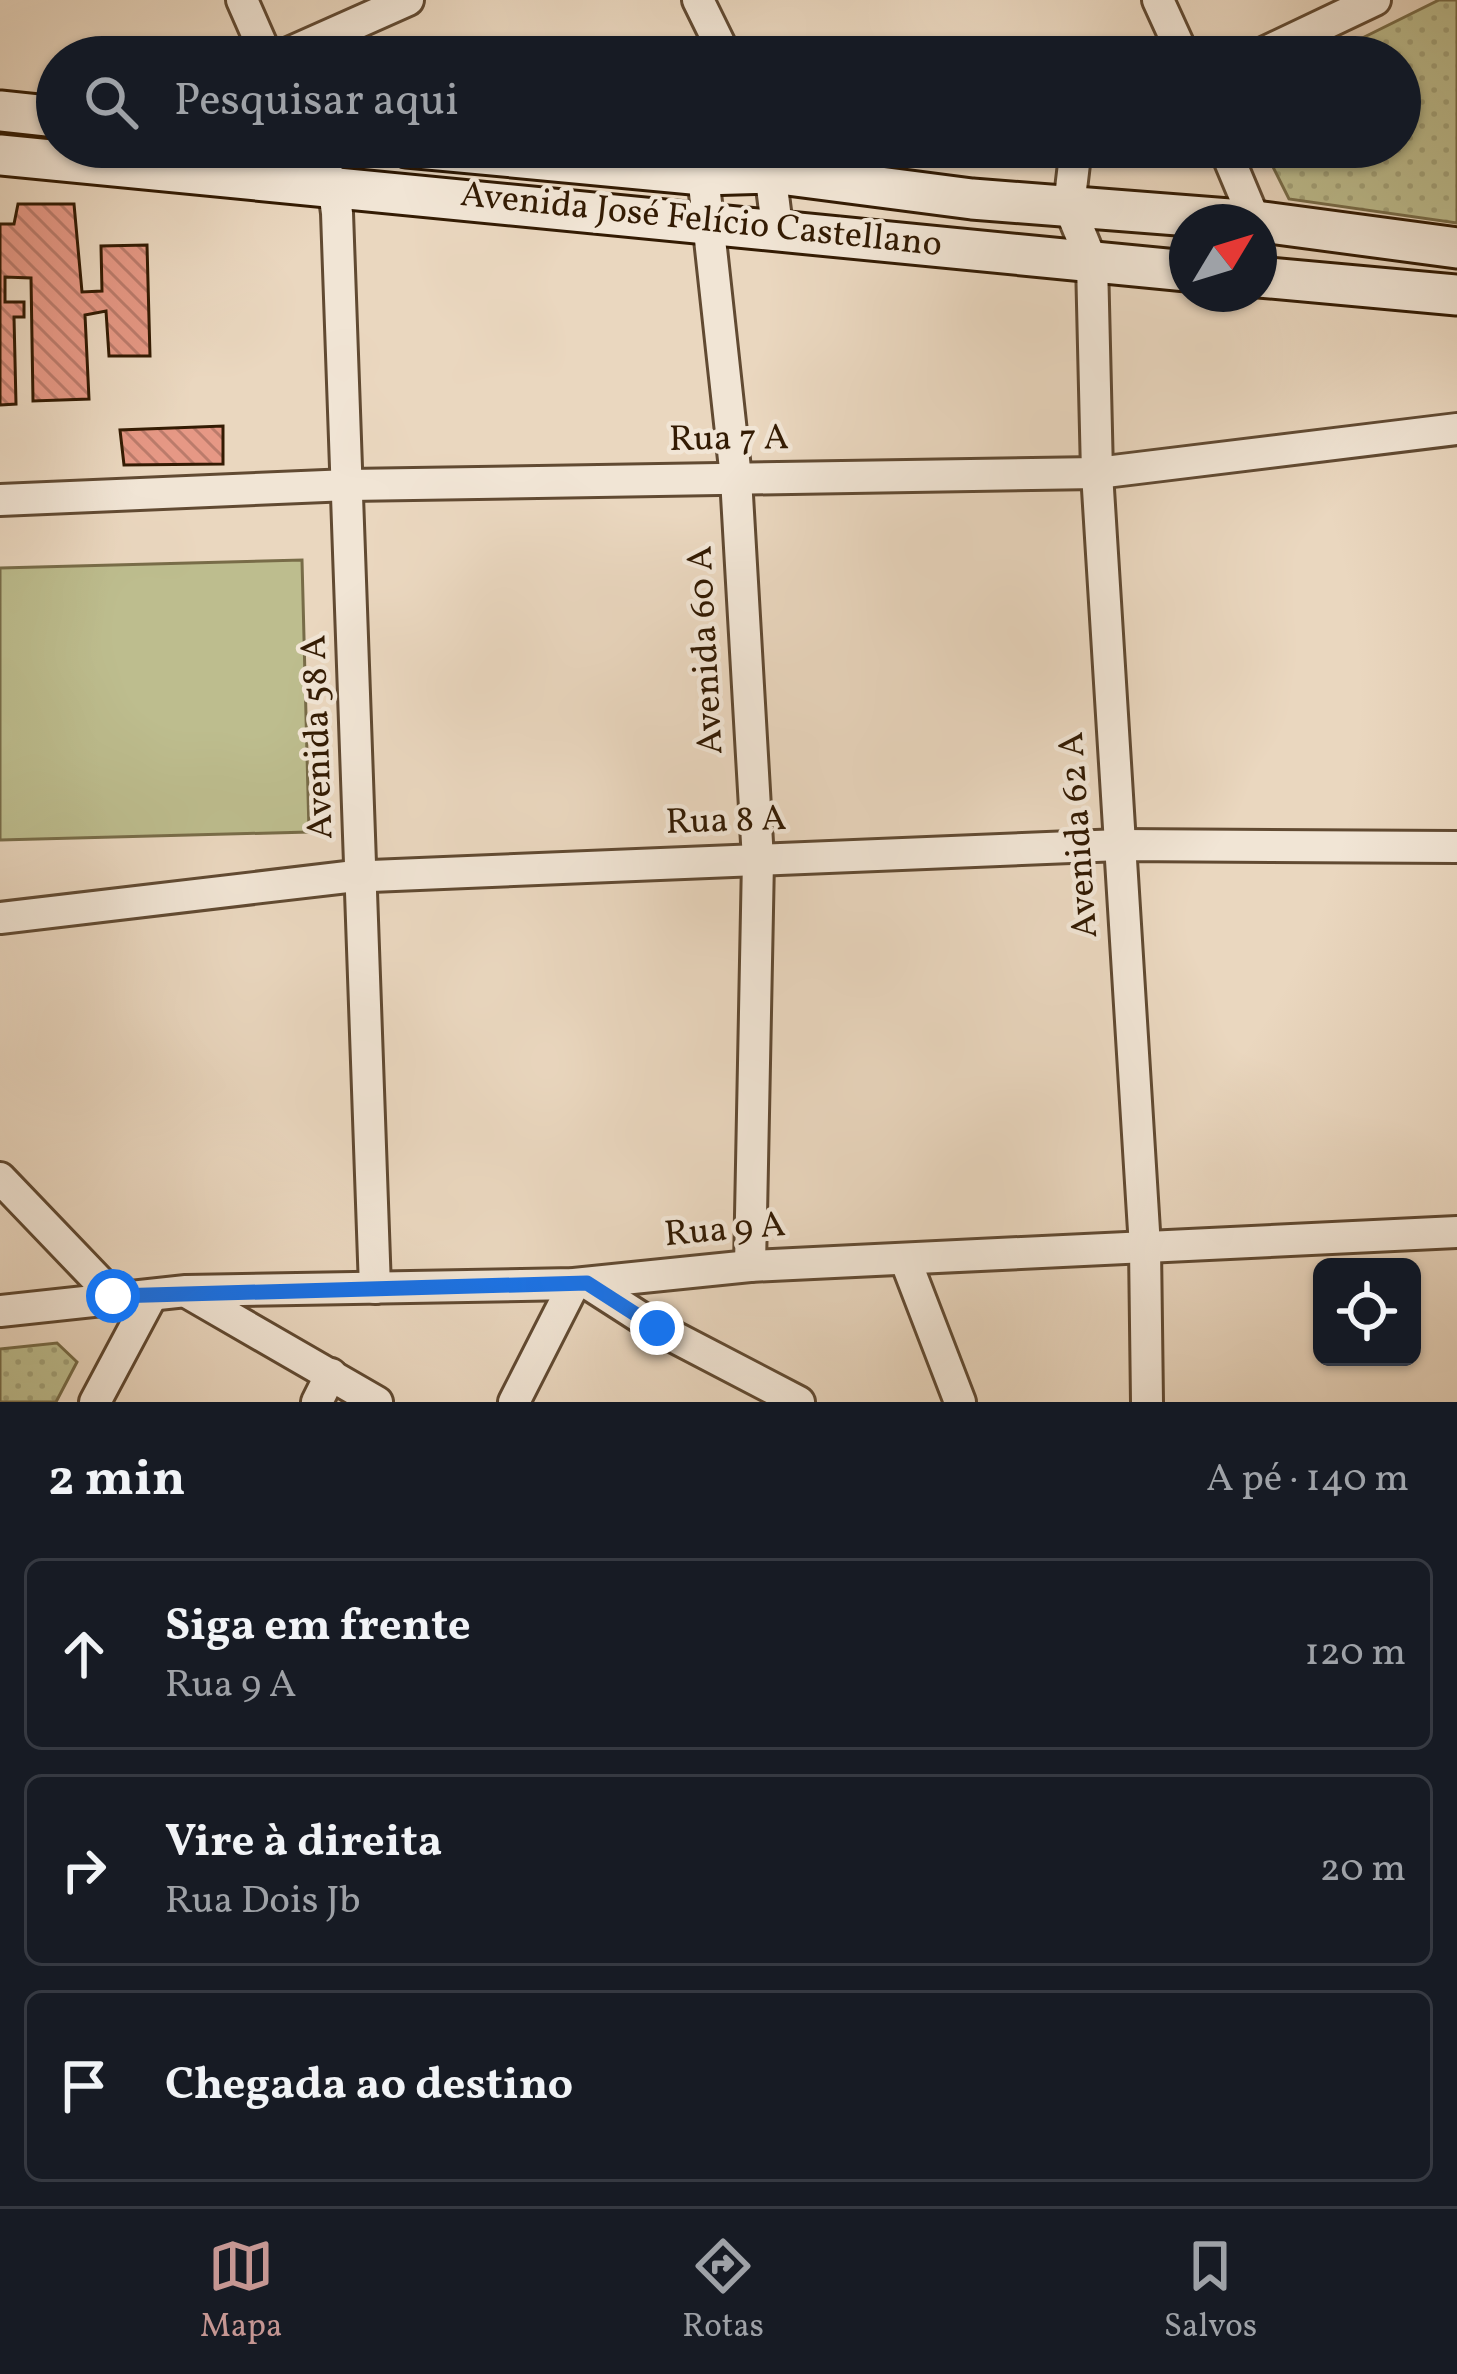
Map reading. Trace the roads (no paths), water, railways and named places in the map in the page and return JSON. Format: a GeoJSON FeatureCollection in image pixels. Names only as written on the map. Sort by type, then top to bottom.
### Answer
{"type":"FeatureCollection","features":[{"type":"Feature","properties":{"kind":"main road"},"geometry":{"type":"LineString","coordinates":[[0,111],[36,115]]}},
{"type":"Feature","properties":{"kind":"main road","name":"Avenida José Felício Castellano"},"geometry":{"type":"LineString","coordinates":[[0,155],[36,158]]}},
{"type":"Feature","properties":{"kind":"main road","name":"Avenida José Felício Castellano"},"geometry":{"type":"LineString","coordinates":[[149,168],[1169,269]]}},
{"type":"Feature","properties":{"kind":"main road","name":"Avenida José Felício Castellano"},"geometry":{"type":"LineString","coordinates":[[629,168],[703,175],[734,168]]}},
{"type":"Feature","properties":{"kind":"main road","name":"Avenida José Felício Castellano"},"geometry":{"type":"LineString","coordinates":[[822,168],[1069,206],[1169,214]]}},
{"type":"Feature","properties":{"kind":"main road","name":"Avenida José Felício Castellano"},"geometry":{"type":"LineString","coordinates":[[1277,224],[1457,248]]}},
{"type":"Feature","properties":{"kind":"main road"},"geometry":{"type":"LineString","coordinates":[[1277,279],[1457,295]]}},
{"type":"Feature","properties":{"kind":"street"},"geometry":{"type":"LineString","coordinates":[[242,0],[258,36]]}},
{"type":"Feature","properties":{"kind":"street"},"geometry":{"type":"LineString","coordinates":[[327,36],[408,0]]}},
{"type":"Feature","properties":{"kind":"street"},"geometry":{"type":"LineString","coordinates":[[698,0],[716,36]]}},
{"type":"Feature","properties":{"kind":"street"},"geometry":{"type":"LineString","coordinates":[[1158,0],[1174,36]]}},
{"type":"Feature","properties":{"kind":"street"},"geometry":{"type":"LineString","coordinates":[[1300,36],[1376,0]]}},
{"type":"Feature","properties":{"kind":"street"},"geometry":{"type":"LineString","coordinates":[[324,168],[333,184]]}},
{"type":"Feature","properties":{"kind":"street"},"geometry":{"type":"LineString","coordinates":[[771,168],[777,227]]}},
{"type":"Feature","properties":{"kind":"street"},"geometry":{"type":"LineString","coordinates":[[1074,168],[1069,206],[1092,262]]}},
{"type":"Feature","properties":{"kind":"street"},"geometry":{"type":"LineString","coordinates":[[1233,168],[1249,204]]}},
{"type":"Feature","properties":{"kind":"street","name":"Avenida 60 A"},"geometry":{"type":"LineString","coordinates":[[703,175],[736,478],[758,860],[750,1266]]}},
{"type":"Feature","properties":{"kind":"street","name":"Avenida 58 A"},"geometry":{"type":"LineString","coordinates":[[333,184],[350,485],[375,1288]]}},
{"type":"Feature","properties":{"kind":"street","name":"Avenida 62 A"},"geometry":{"type":"LineString","coordinates":[[1092,262],[1097,473],[1145,1247],[1147,1402]]}},
{"type":"Feature","properties":{"kind":"street","name":"Rua 7 A"},"geometry":{"type":"LineString","coordinates":[[0,500],[350,485],[1097,473],[1457,429]]}},
{"type":"Feature","properties":{"kind":"street","name":"Rua 8 A"},"geometry":{"type":"LineString","coordinates":[[0,918],[364,877],[1120,845],[1457,847]]}},
{"type":"Feature","properties":{"kind":"street"},"geometry":{"type":"LineString","coordinates":[[0,1178],[113,1296]]}},
{"type":"Feature","properties":{"kind":"street","name":"Rua 9 A"},"geometry":{"type":"LineString","coordinates":[[0,1311],[186,1291],[581,1283],[750,1266],[1457,1232]]}},
{"type":"Feature","properties":{"kind":"street"},"geometry":{"type":"LineString","coordinates":[[905,1258],[960,1402]]}},
{"type":"Feature","properties":{"kind":"street"},"geometry":{"type":"LineString","coordinates":[[514,1402],[581,1283],[799,1402]]}},
{"type":"Feature","properties":{"kind":"street"},"geometry":{"type":"LineString","coordinates":[[186,1291],[324,1388],[377,1402]]}},
{"type":"Feature","properties":{"kind":"street"},"geometry":{"type":"LineString","coordinates":[[95,1402],[152,1295]]}}]}
